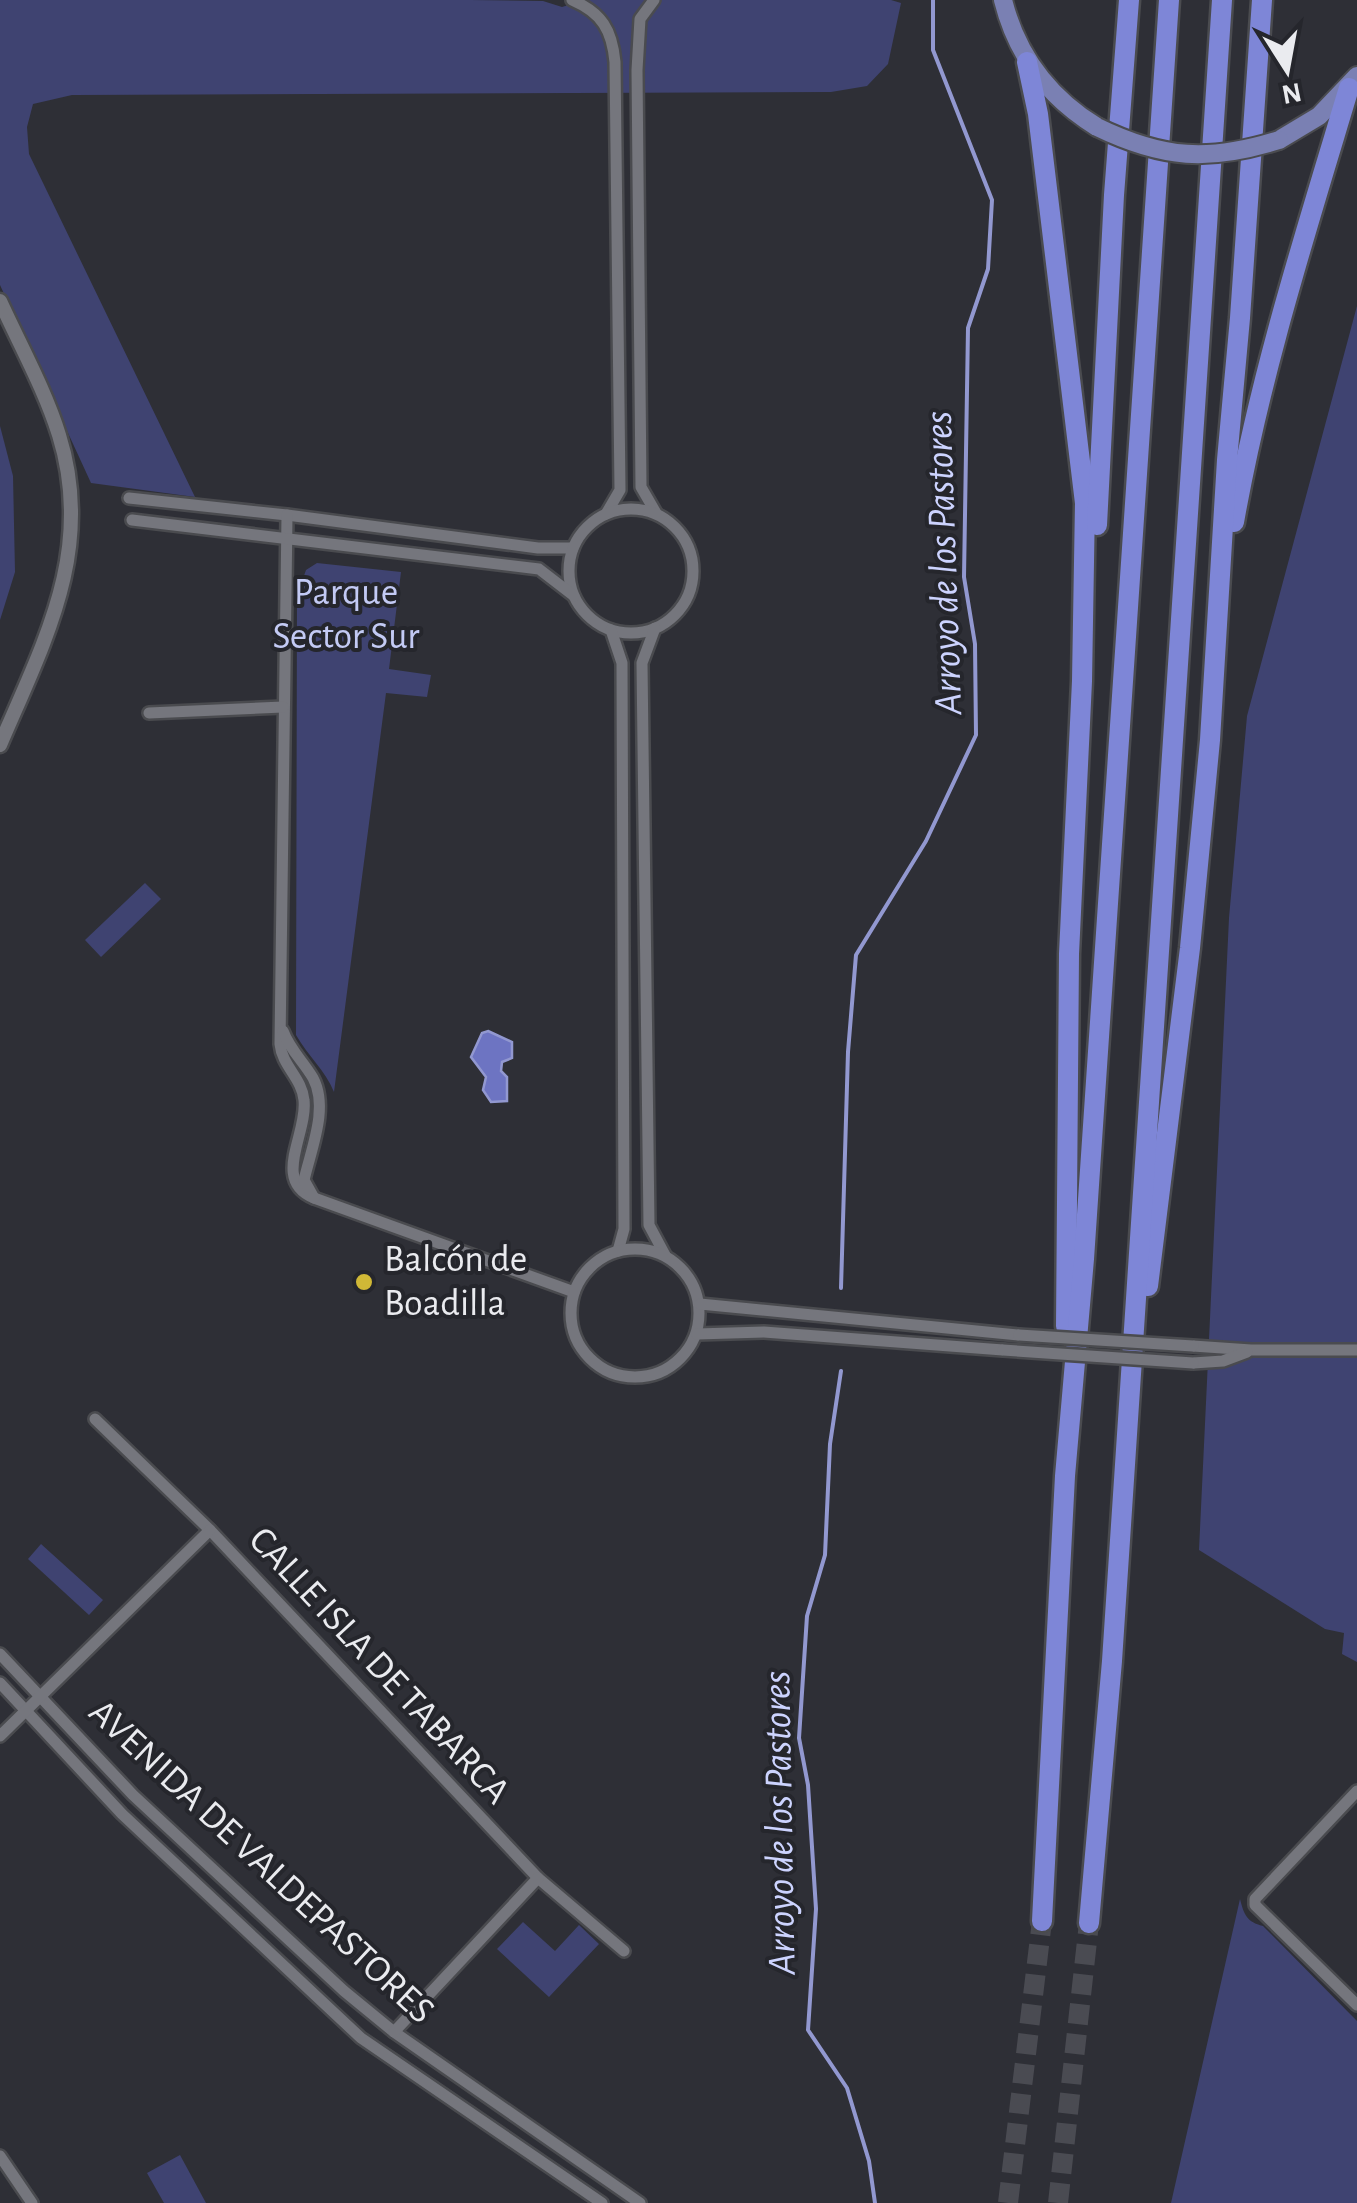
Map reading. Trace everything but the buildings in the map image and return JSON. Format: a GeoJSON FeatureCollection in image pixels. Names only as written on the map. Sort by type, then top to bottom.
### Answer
{"type":"FeatureCollection","features":[{"type":"Feature","properties":{"kind":"highway"},"geometry":{"type":"LineString","coordinates":[[1082,681],[1096,548],[1114,195],[1129,0]]}},
{"type":"Feature","properties":{"kind":"highway"},"geometry":{"type":"LineString","coordinates":[[1042,1922],[1065,1476],[1084,1259],[1169,0]]}},
{"type":"Feature","properties":{"kind":"highway"},"geometry":{"type":"LineString","coordinates":[[1090,1923],[1112,1661],[1222,0]]}},
{"type":"Feature","properties":{"kind":"highway"},"geometry":{"type":"LineString","coordinates":[[1215,673],[1226,460],[1262,0]]}},
{"type":"Feature","properties":{"kind":"highway"},"geometry":{"type":"LineString","coordinates":[[1026,62],[1038,114],[1085,503],[1082,681],[1069,954],[1065,1476]]}},
{"type":"Feature","properties":{"kind":"highway"},"geometry":{"type":"LineString","coordinates":[[1112,1661],[1126,1573],[1149,1270],[1190,948],[1230,542],[1244,463],[1287,299],[1353,82]]}},
{"type":"Feature","properties":{"kind":"main road"},"geometry":{"type":"LineString","coordinates":[[1003,0],[1026,62],[1070,111],[1135,146],[1188,156],[1241,152],[1279,140],[1319,116],[1353,82]]}},
{"type":"Feature","properties":{"kind":"street"},"geometry":{"type":"LineString","coordinates":[[572,0],[592,9],[605,23],[613,40],[615,62],[620,490],[606,514]]}},
{"type":"Feature","properties":{"kind":"street"},"geometry":{"type":"LineString","coordinates":[[654,0],[640,19],[637,75],[641,487],[656,514]]}},
{"type":"Feature","properties":{"kind":"street"},"geometry":{"type":"LineString","coordinates":[[0,301],[58,432],[74,513],[68,565],[58,600],[0,745]]}},
{"type":"Feature","properties":{"kind":"street"},"geometry":{"type":"LineString","coordinates":[[129,498],[538,548],[574,548]]}},
{"type":"Feature","properties":{"kind":"street"},"geometry":{"type":"LineString","coordinates":[[132,520],[539,569],[574,596],[588,616],[611,630],[632,633],[655,628],[676,614],[688,596],[694,570],[689,546],[675,526],[656,514],[630,508],[606,514],[586,528],[574,548],[569,572],[574,596]]}},
{"type":"Feature","properties":{"kind":"street"},"geometry":{"type":"LineString","coordinates":[[287,515],[280,1052],[300,1081],[305,1102],[292,1172],[295,1184],[302,1193],[314,1198],[574,1292]]}},
{"type":"Feature","properties":{"kind":"street"},"geometry":{"type":"LineString","coordinates":[[655,628],[642,663],[649,1225],[665,1256]]}},
{"type":"Feature","properties":{"kind":"street"},"geometry":{"type":"LineString","coordinates":[[611,630],[622,663],[624,1229],[618,1251]]}},
{"type":"Feature","properties":{"kind":"street"},"geometry":{"type":"LineString","coordinates":[[148,713],[283,707]]}},
{"type":"Feature","properties":{"kind":"street"},"geometry":{"type":"LineString","coordinates":[[642,1249],[665,1256],[688,1275],[700,1304],[697,1334],[687,1352],[672,1366],[644,1376],[614,1374],[596,1364],[578,1341],[571,1312],[574,1292],[584,1273],[600,1259],[618,1251],[642,1249]]}},
{"type":"Feature","properties":{"kind":"street"},"geometry":{"type":"LineString","coordinates":[[700,1304],[1019,1334],[1251,1350],[1357,1350]]}},
{"type":"Feature","properties":{"kind":"street"},"geometry":{"type":"LineString","coordinates":[[697,1334],[764,1332],[1193,1363],[1223,1362],[1251,1350]]}},
{"type":"Feature","properties":{"kind":"street","name":"CALLE ISLA DE TABARCA"},"geometry":{"type":"LineString","coordinates":[[95,1419],[210,1530],[538,1878],[624,1951]]}},
{"type":"Feature","properties":{"kind":"street"},"geometry":{"type":"LineString","coordinates":[[0,1736],[210,1530]]}},
{"type":"Feature","properties":{"kind":"street","name":"AVENIDA DE VALDEPASTORES"},"geometry":{"type":"LineString","coordinates":[[0,1654],[133,1795],[344,1991],[394,2032],[640,2203]]}},
{"type":"Feature","properties":{"kind":"street","name":"AVENIDA DE VALDEPASTORES"},"geometry":{"type":"LineString","coordinates":[[0,1683],[122,1814],[361,2038],[598,2202]]}},
{"type":"Feature","properties":{"kind":"street"},"geometry":{"type":"LineString","coordinates":[[1357,1792],[1255,1899],[1255,1905],[1357,2005]]}},
{"type":"Feature","properties":{"kind":"street"},"geometry":{"type":"LineString","coordinates":[[394,2032],[538,1878]]}},
{"type":"Feature","properties":{"kind":"street"},"geometry":{"type":"LineString","coordinates":[[0,2156],[32,2203]]}},
{"type":"Feature","properties":{"kind":"street"},"geometry":{"type":"LineString","coordinates":[[598,2202],[606,2182]]}},
{"type":"Feature","properties":{"kind":"green space"},"geometry":{"type":"Polygon","coordinates":[[[0,0],[470,0],[543,1],[562,7],[585,0],[901,3],[888,64],[867,86],[831,92],[72,95],[33,104],[27,127],[29,154],[195,497],[91,483],[0,285],[0,0]]]}},
{"type":"Feature","properties":{"kind":"green space"},"geometry":{"type":"Polygon","coordinates":[[[1357,306],[1357,1662],[1342,1654],[1344,1633],[1325,1629],[1199,1550],[1229,918],[1247,716],[1357,306]]]}},
{"type":"Feature","properties":{"kind":"green space"},"geometry":{"type":"Polygon","coordinates":[[[0,426],[13,476],[15,572],[0,620],[0,426]]]}},
{"type":"Feature","properties":{"kind":"green space","name":"Parque Sector Sur"},"geometry":{"type":"Polygon","coordinates":[[[317,563],[401,572],[389,669],[431,675],[427,697],[386,693],[334,1092],[296,1035],[297,596],[306,570],[317,563]]]}},
{"type":"Feature","properties":{"kind":"green space"},"geometry":{"type":"Polygon","coordinates":[[[145,883],[161,899],[101,957],[85,940],[145,883]]]}},
{"type":"Feature","properties":{"kind":"green space"},"geometry":{"type":"Polygon","coordinates":[[[41,1544],[103,1600],[89,1615],[28,1559],[41,1544]]]}},
{"type":"Feature","properties":{"kind":"green space"},"geometry":{"type":"Polygon","coordinates":[[[1240,1899],[1250,1920],[1263,1926],[1357,2021],[1357,2203],[1171,2203],[1240,1899]]]}},
{"type":"Feature","properties":{"kind":"green space"},"geometry":{"type":"Polygon","coordinates":[[[523,1922],[555,1951],[579,1925],[599,1944],[549,1997],[497,1949],[523,1922]]]}},
{"type":"Feature","properties":{"kind":"green space"},"geometry":{"type":"Polygon","coordinates":[[[180,2155],[206,2203],[164,2203],[147,2173],[180,2155]]]}},
{"type":"Feature","properties":{"kind":"shaded area"},"geometry":{"type":"Polygon","coordinates":[[[488,1031],[512,1042],[512,1058],[502,1062],[501,1071],[507,1077],[507,1101],[491,1102],[483,1090],[486,1077],[471,1057],[482,1033],[488,1031]]]}},
{"type":"Feature","properties":{"kind":"waterway","name":"Arroyo de los Pastores"},"geometry":{"type":"LineString","coordinates":[[841,1288],[848,1052],[856,955],[926,841],[976,735],[975,644],[964,577],[968,328],[988,269],[992,200],[933,50],[933,0]]}},
{"type":"Feature","properties":{"kind":"waterway","name":"Arroyo de los Pastores"},"geometry":{"type":"LineString","coordinates":[[841,1371],[830,1444],[825,1555],[807,1616],[799,1738],[808,1785],[816,1909],[808,2030],[847,2088],[869,2161],[875,2203]]}},
{"type":"Feature","properties":{"kind":"tunnel"},"geometry":{"type":"LineString","coordinates":[[1008,2203],[1042,1921]]}},
{"type":"Feature","properties":{"kind":"tunnel"},"geometry":{"type":"LineString","coordinates":[[1058,2203],[1089,1923]]}},
{"type":"Feature","properties":{"kind":"place","name":"Balcón de Boadilla"},"geometry":{"type":"Point","coordinates":[364,1282]}}]}
